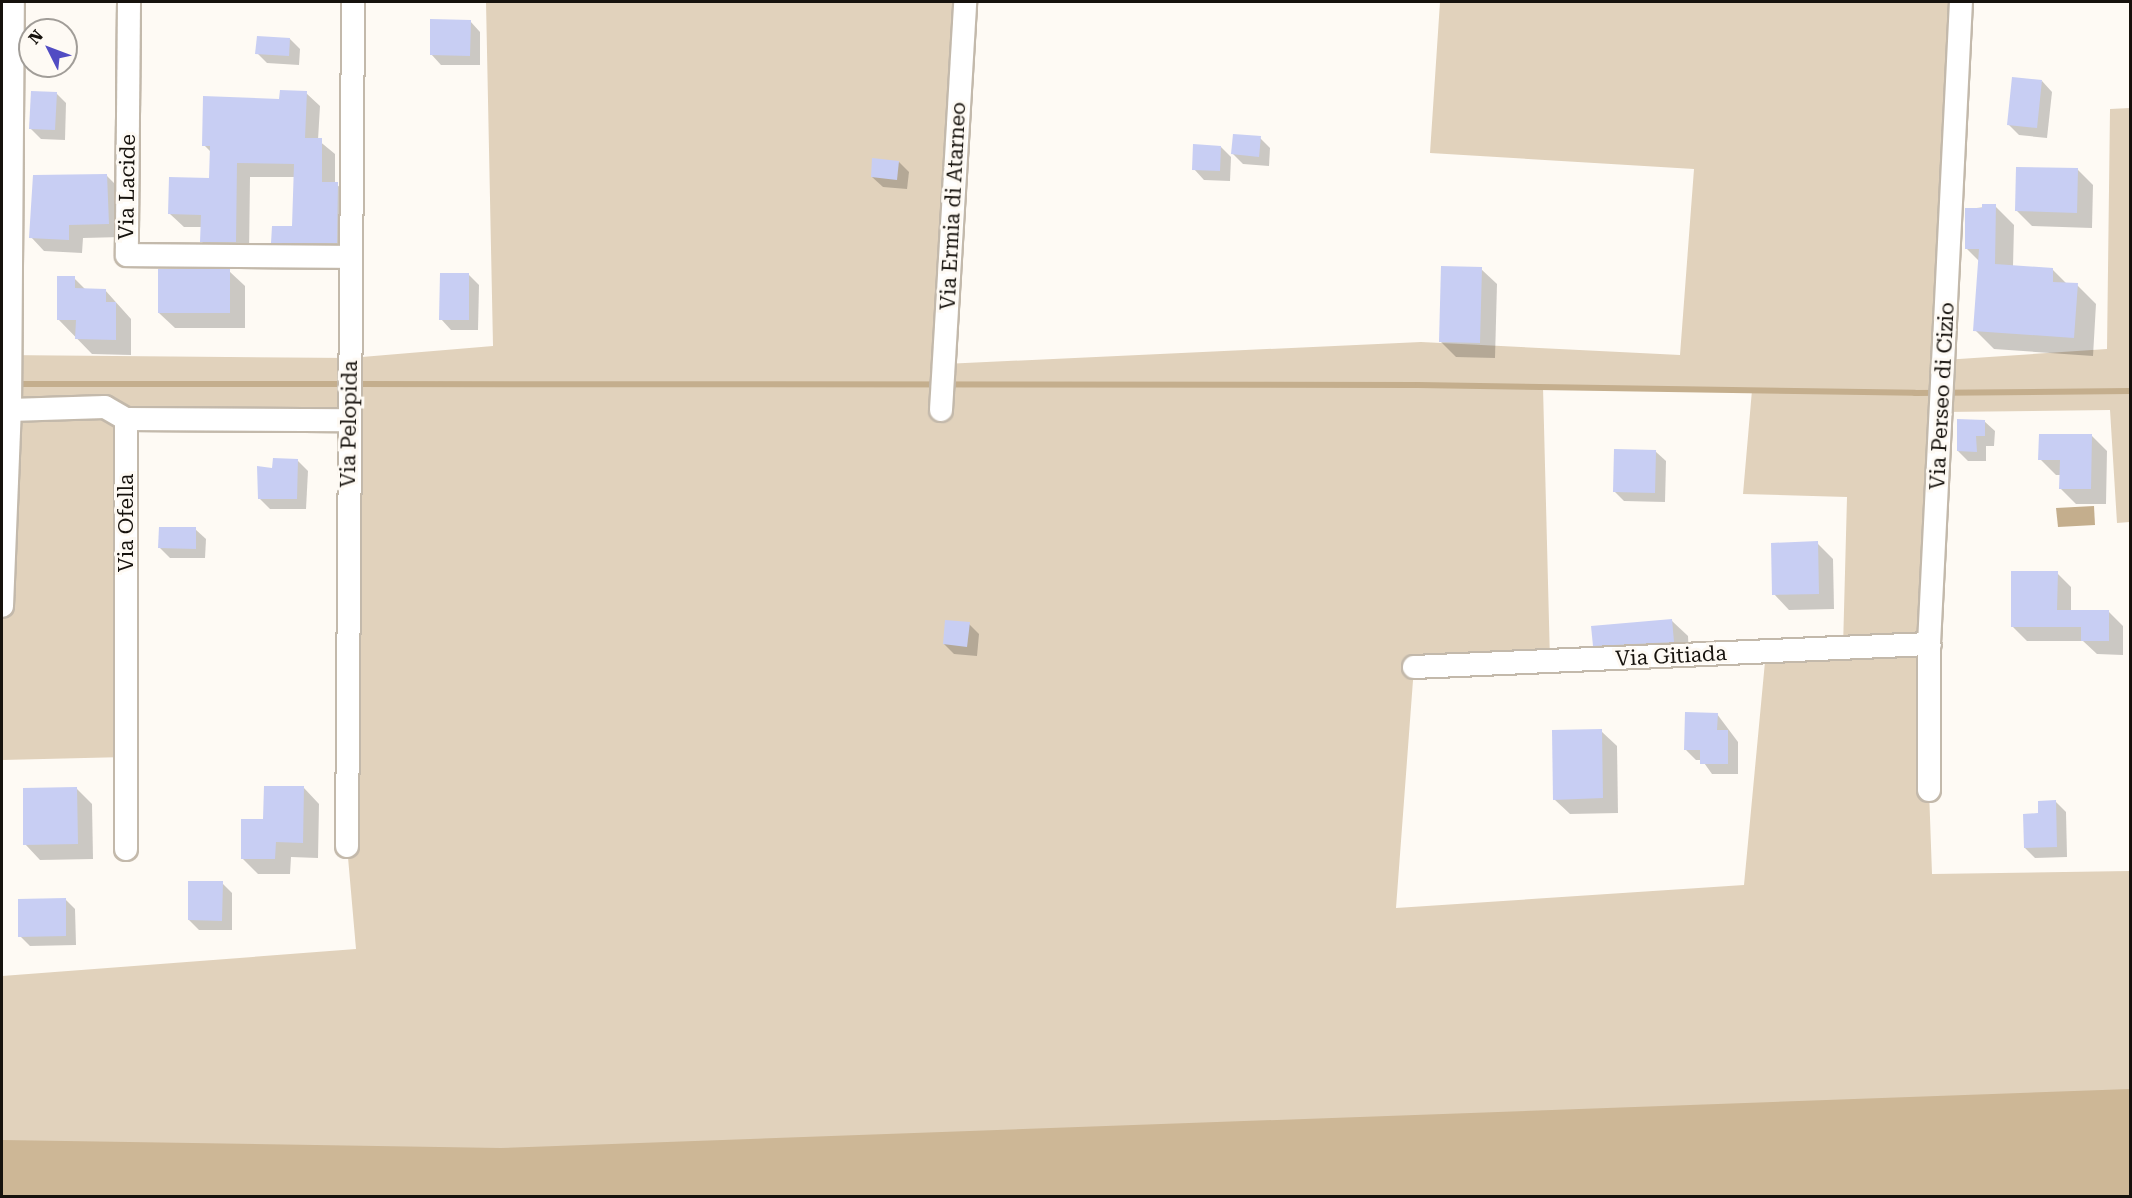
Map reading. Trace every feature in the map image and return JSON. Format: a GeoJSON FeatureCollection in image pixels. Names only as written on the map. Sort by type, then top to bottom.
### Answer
{"type":"FeatureCollection","features":[{"type":"Feature","properties":{"kind":"street"},"geometry":{"type":"LineString","coordinates":[[2,606],[10,410],[7,124],[13,2]]}},
{"type":"Feature","properties":{"kind":"street","name":"Via Lacide"},"geometry":{"type":"LineString","coordinates":[[129,2],[127,255],[351,257]]}},
{"type":"Feature","properties":{"kind":"street","name":"Via Pelopida"},"geometry":{"type":"LineString","coordinates":[[347,846],[348,420],[353,2]]}},
{"type":"Feature","properties":{"kind":"street","name":"Via Ermia di Atarneo"},"geometry":{"type":"LineString","coordinates":[[941,410],[965,2]]}},
{"type":"Feature","properties":{"kind":"street","name":"Via Perseo di Cizio"},"geometry":{"type":"LineString","coordinates":[[1929,790],[1929,644],[1943,411],[1960,2]]}},
{"type":"Feature","properties":{"kind":"street"},"geometry":{"type":"LineString","coordinates":[[10,410],[105,407],[126,419],[348,420]]}},
{"type":"Feature","properties":{"kind":"street","name":"Via Ofella"},"geometry":{"type":"LineString","coordinates":[[126,419],[126,849]]}},
{"type":"Feature","properties":{"kind":"street","name":"Via Gitiada"},"geometry":{"type":"LineString","coordinates":[[1414,667],[1929,644]]}},
{"type":"Feature","properties":{"kind":"shaded area"},"geometry":{"type":"Polygon","coordinates":[[[486,2],[965,2],[944,364],[1421,342],[1680,355],[1694,169],[1430,153],[1440,2],[1961,2],[1944,360],[2107,349],[2110,109],[2130,108],[2130,522],[2117,523],[2110,410],[1943,412],[1929,790],[1932,874],[2130,871],[2130,1196],[2,1196],[2,976],[356,949],[347,846],[348,420],[126,419],[126,757],[2,760],[2,355],[350,358],[493,346],[486,2]],[[1543,387],[1550,661],[1414,667],[1396,908],[1744,885],[1766,651],[1843,648],[1847,497],[1743,494],[1752,390],[1543,387]]]}},
{"type":"Feature","properties":{"kind":"shaded area"},"geometry":{"type":"Polygon","coordinates":[[[2094,506],[2095,525],[2058,527],[2056,508],[2094,506]]]}},
{"type":"Feature","properties":{"kind":"shaded area"},"geometry":{"type":"Polygon","coordinates":[[[2130,1089],[2130,1196],[2,1196],[2,1140],[501,1148],[2130,1089]]]}},
{"type":"Feature","properties":{"kind":"building"},"geometry":{"type":"Polygon","coordinates":[[[430,19],[471,20],[470,56],[430,55],[430,19]]]}},
{"type":"Feature","properties":{"kind":"building"},"geometry":{"type":"Polygon","coordinates":[[[257,36],[290,38],[289,56],[255,54],[257,36]]]}},
{"type":"Feature","properties":{"kind":"building"},"geometry":{"type":"Polygon","coordinates":[[[2012,77],[2042,80],[2037,128],[2007,125],[2012,77]]]}},
{"type":"Feature","properties":{"kind":"building"},"geometry":{"type":"Polygon","coordinates":[[[280,90],[307,91],[305,138],[322,138],[322,182],[338,182],[337,243],[271,243],[272,226],[292,226],[294,164],[237,163],[236,242],[200,242],[201,215],[168,214],[169,177],[209,178],[210,146],[202,146],[203,96],[279,99],[280,90]]]}},
{"type":"Feature","properties":{"kind":"building"},"geometry":{"type":"Polygon","coordinates":[[[31,91],[57,92],[55,130],[29,129],[31,91]]]}},
{"type":"Feature","properties":{"kind":"building"},"geometry":{"type":"Polygon","coordinates":[[[1233,134],[1261,136],[1259,157],[1231,154],[1233,134]]]}},
{"type":"Feature","properties":{"kind":"building"},"geometry":{"type":"Polygon","coordinates":[[[1193,144],[1221,146],[1220,171],[1192,170],[1193,144]]]}},
{"type":"Feature","properties":{"kind":"building"},"geometry":{"type":"Polygon","coordinates":[[[872,158],[899,161],[897,180],[871,177],[872,158]]]}},
{"type":"Feature","properties":{"kind":"building"},"geometry":{"type":"Polygon","coordinates":[[[2016,167],[2078,168],[2077,213],[2015,211],[2016,167]]]}},
{"type":"Feature","properties":{"kind":"building"},"geometry":{"type":"Polygon","coordinates":[[[107,174],[109,224],[69,225],[69,240],[29,238],[33,175],[107,174]]]}},
{"type":"Feature","properties":{"kind":"building"},"geometry":{"type":"Polygon","coordinates":[[[1982,204],[1996,204],[1995,264],[2053,268],[2053,282],[2078,283],[2074,338],[1973,331],[1979,249],[1965,249],[1965,208],[1982,208],[1982,204]]]}},
{"type":"Feature","properties":{"kind":"building"},"geometry":{"type":"Polygon","coordinates":[[[1441,266],[1482,267],[1480,343],[1439,342],[1441,266]]]}},
{"type":"Feature","properties":{"kind":"building"},"geometry":{"type":"Polygon","coordinates":[[[158,269],[230,269],[230,313],[158,313],[158,269]]]}},
{"type":"Feature","properties":{"kind":"building"},"geometry":{"type":"Polygon","coordinates":[[[440,273],[469,273],[469,320],[439,320],[440,273]]]}},
{"type":"Feature","properties":{"kind":"building"},"geometry":{"type":"Polygon","coordinates":[[[57,276],[75,276],[75,288],[106,289],[106,302],[116,302],[116,340],[75,339],[76,320],[57,320],[57,276]]]}},
{"type":"Feature","properties":{"kind":"building"},"geometry":{"type":"Polygon","coordinates":[[[1957,419],[1985,420],[1985,436],[1976,436],[1977,452],[1957,451],[1957,419]]]}},
{"type":"Feature","properties":{"kind":"building"},"geometry":{"type":"Polygon","coordinates":[[[2039,434],[2092,434],[2091,489],[2059,489],[2060,460],[2038,460],[2039,434]]]}},
{"type":"Feature","properties":{"kind":"building"},"geometry":{"type":"Polygon","coordinates":[[[1614,449],[1656,450],[1655,493],[1613,492],[1614,449]]]}},
{"type":"Feature","properties":{"kind":"building"},"geometry":{"type":"Polygon","coordinates":[[[273,458],[298,459],[297,499],[258,499],[257,466],[272,468],[273,458]]]}},
{"type":"Feature","properties":{"kind":"building"},"geometry":{"type":"Polygon","coordinates":[[[159,527],[196,527],[196,549],[158,548],[159,527]]]}},
{"type":"Feature","properties":{"kind":"building"},"geometry":{"type":"Polygon","coordinates":[[[1818,541],[1819,594],[1772,595],[1771,543],[1818,541]]]}},
{"type":"Feature","properties":{"kind":"building"},"geometry":{"type":"Polygon","coordinates":[[[2011,571],[2058,571],[2057,610],[2109,610],[2109,641],[2081,641],[2081,627],[2011,627],[2011,571]]]}},
{"type":"Feature","properties":{"kind":"building"},"geometry":{"type":"Polygon","coordinates":[[[1672,619],[1674,642],[1593,646],[1591,626],[1672,619]]]}},
{"type":"Feature","properties":{"kind":"building"},"geometry":{"type":"Polygon","coordinates":[[[945,620],[970,622],[967,647],[943,644],[945,620]]]}},
{"type":"Feature","properties":{"kind":"building"},"geometry":{"type":"Polygon","coordinates":[[[1685,712],[1718,713],[1717,730],[1728,730],[1728,764],[1700,764],[1700,750],[1684,750],[1685,712]]]}},
{"type":"Feature","properties":{"kind":"building"},"geometry":{"type":"Polygon","coordinates":[[[1602,729],[1603,798],[1553,800],[1552,730],[1602,729]]]}},
{"type":"Feature","properties":{"kind":"building"},"geometry":{"type":"Polygon","coordinates":[[[264,786],[304,786],[303,843],[276,842],[275,859],[241,859],[241,819],[263,819],[264,786]]]}},
{"type":"Feature","properties":{"kind":"building"},"geometry":{"type":"Polygon","coordinates":[[[77,787],[78,844],[23,845],[23,788],[77,787]]]}},
{"type":"Feature","properties":{"kind":"building"},"geometry":{"type":"Polygon","coordinates":[[[2056,800],[2057,847],[2024,848],[2023,814],[2038,813],[2038,801],[2056,800]]]}},
{"type":"Feature","properties":{"kind":"building"},"geometry":{"type":"Polygon","coordinates":[[[188,881],[223,881],[222,921],[188,920],[188,881]]]}},
{"type":"Feature","properties":{"kind":"building"},"geometry":{"type":"Polygon","coordinates":[[[66,898],[66,936],[18,937],[18,899],[66,898]]]}},
{"type":"Feature","properties":{"kind":"waterway"},"geometry":{"type":"LineString","coordinates":[[13,384],[345,384]]}},
{"type":"Feature","properties":{"kind":"waterway"},"geometry":{"type":"LineString","coordinates":[[355,384],[1418,385],[1915,393],[2130,391]]}}]}
